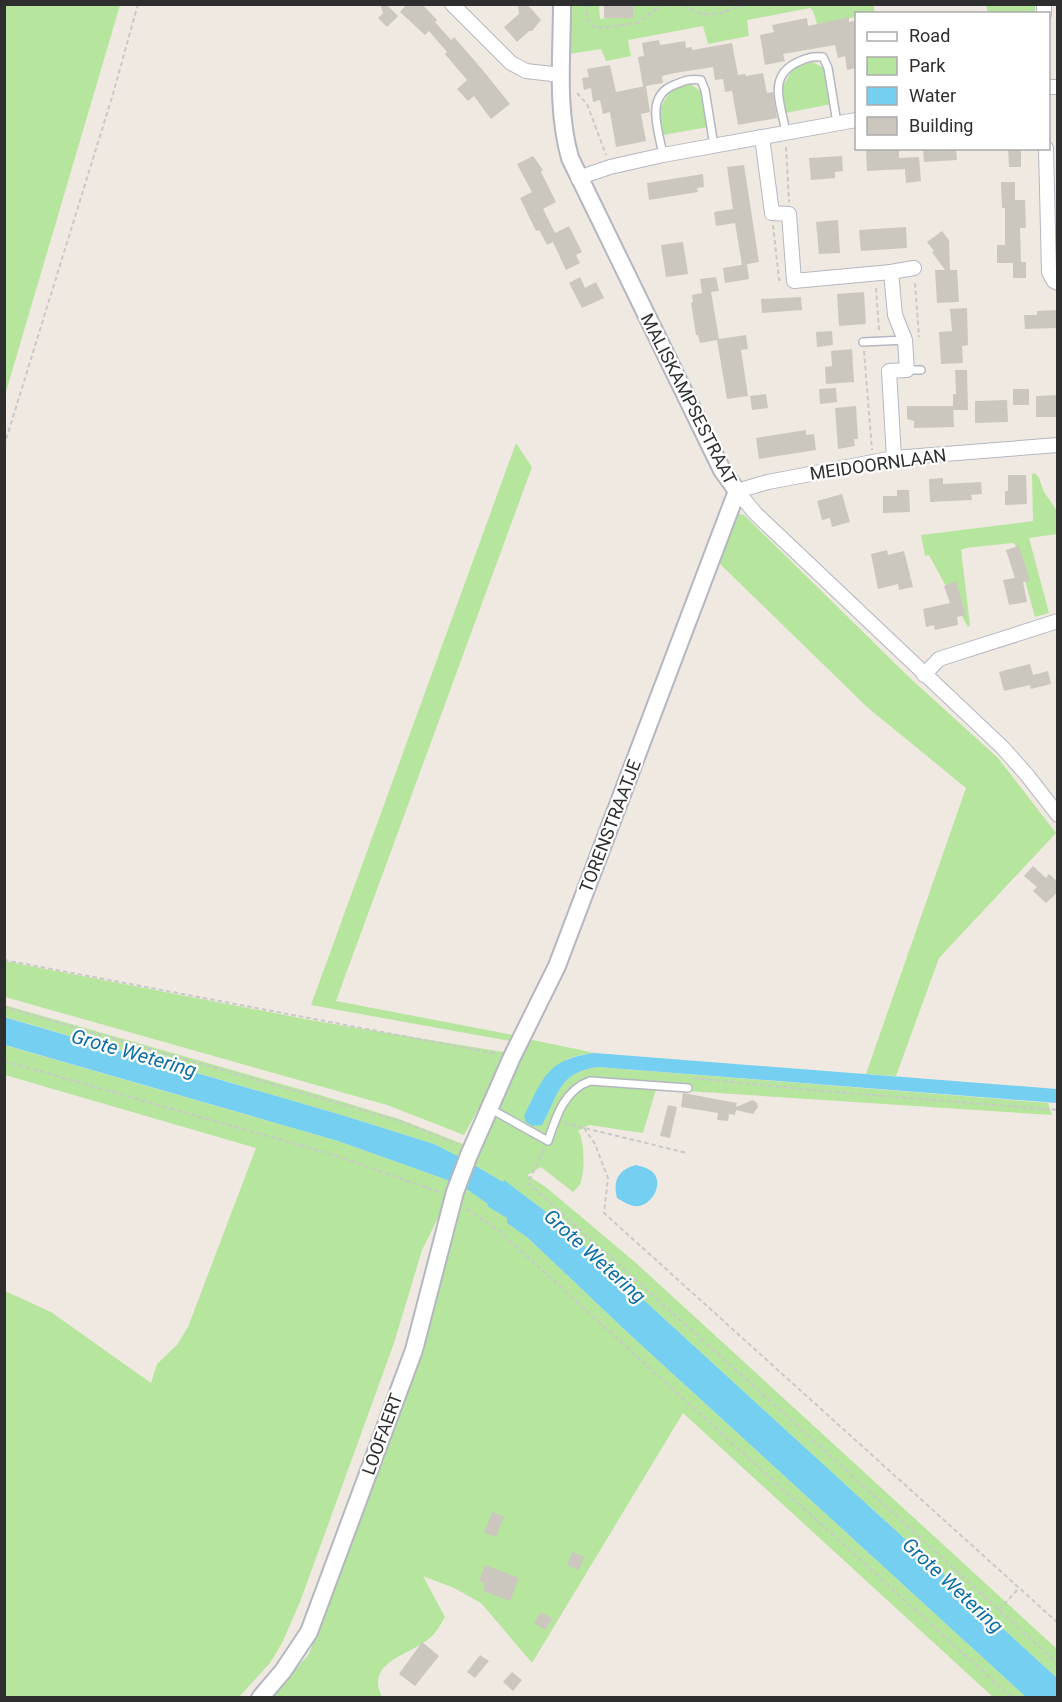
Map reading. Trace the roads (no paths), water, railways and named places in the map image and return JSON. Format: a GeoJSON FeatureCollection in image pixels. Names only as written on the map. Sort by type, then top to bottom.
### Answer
{"type":"FeatureCollection","features":[{"type":"Feature","properties":{"kind":"street"},"geometry":{"type":"LineString","coordinates":[[452,4],[511,63],[526,71],[561,75]]}},
{"type":"Feature","properties":{"kind":"street","name":"MALISKAMPSESTRAAT"},"geometry":{"type":"LineString","coordinates":[[562,4],[561,112],[563,135],[570,158],[722,470],[755,513],[1003,748],[1058,815]]}},
{"type":"Feature","properties":{"kind":"street"},"geometry":{"type":"LineString","coordinates":[[578,178],[610,166],[855,120]]}},
{"type":"Feature","properties":{"kind":"street"},"geometry":{"type":"LineString","coordinates":[[762,137],[772,213],[789,214],[794,280],[914,268]]}},
{"type":"Feature","properties":{"kind":"street"},"geometry":{"type":"LineString","coordinates":[[1046,150],[1053,235],[1049,272],[1054,281],[1058,283]]}},
{"type":"Feature","properties":{"kind":"street"},"geometry":{"type":"LineString","coordinates":[[891,272],[895,315],[905,340],[907,370],[889,371],[894,458]]}},
{"type":"Feature","properties":{"kind":"street","name":"MEIDOORNLAAN"},"geometry":{"type":"LineString","coordinates":[[737,491],[768,482],[894,458],[1058,445]]}},
{"type":"Feature","properties":{"kind":"street","name":"TORENSTRAATJE"},"geometry":{"type":"LineString","coordinates":[[470,1152],[512,1057],[557,966],[737,491]]}},
{"type":"Feature","properties":{"kind":"street"},"geometry":{"type":"LineString","coordinates":[[924,675],[939,659],[1058,621]]}},
{"type":"Feature","properties":{"kind":"street","name":"LOOFAERT"},"geometry":{"type":"LineString","coordinates":[[260,1698],[283,1671],[309,1632],[414,1350],[454,1196],[470,1152]]}},
{"type":"Feature","properties":{"kind":"lane"},"geometry":{"type":"LineString","coordinates":[[786,132],[778,87],[781,73],[791,65],[813,56],[823,57],[828,68],[837,123]]}},
{"type":"Feature","properties":{"kind":"lane"},"geometry":{"type":"LineString","coordinates":[[663,155],[655,109],[658,96],[668,87],[691,78],[701,80],[705,90],[714,146]]}},
{"type":"Feature","properties":{"kind":"lane"},"geometry":{"type":"LineString","coordinates":[[863,342],[905,340]]}},
{"type":"Feature","properties":{"kind":"lane"},"geometry":{"type":"LineString","coordinates":[[907,370],[921,370]]}},
{"type":"Feature","properties":{"kind":"lane"},"geometry":{"type":"LineString","coordinates":[[489,1108],[548,1141],[555,1121],[570,1093],[580,1085],[590,1082],[688,1088]]}},
{"type":"Feature","properties":{"kind":"water","name":"Grote Wetering"},"geometry":{"type":"Polygon","coordinates":[[[4,1017],[434,1144],[503,1182],[504,1180],[553,1217],[1057,1678],[1057,1697],[1026,1697],[627,1332],[528,1238],[507,1223],[507,1218],[487,1206],[488,1204],[465,1188],[338,1141],[5,1045],[4,1017]]]}},
{"type":"Feature","properties":{"kind":"water"},"geometry":{"type":"Polygon","coordinates":[[[595,1053],[1057,1089],[1057,1103],[598,1067],[575,1074],[567,1080],[561,1087],[542,1125],[533,1126],[526,1122],[524,1116],[549,1072],[566,1060],[595,1053]]]}},
{"type":"Feature","properties":{"kind":"water"},"geometry":{"type":"Polygon","coordinates":[[[636,1165],[653,1172],[657,1181],[654,1195],[639,1206],[630,1205],[617,1198],[616,1192],[618,1177],[625,1170],[636,1165]]]}}]}
